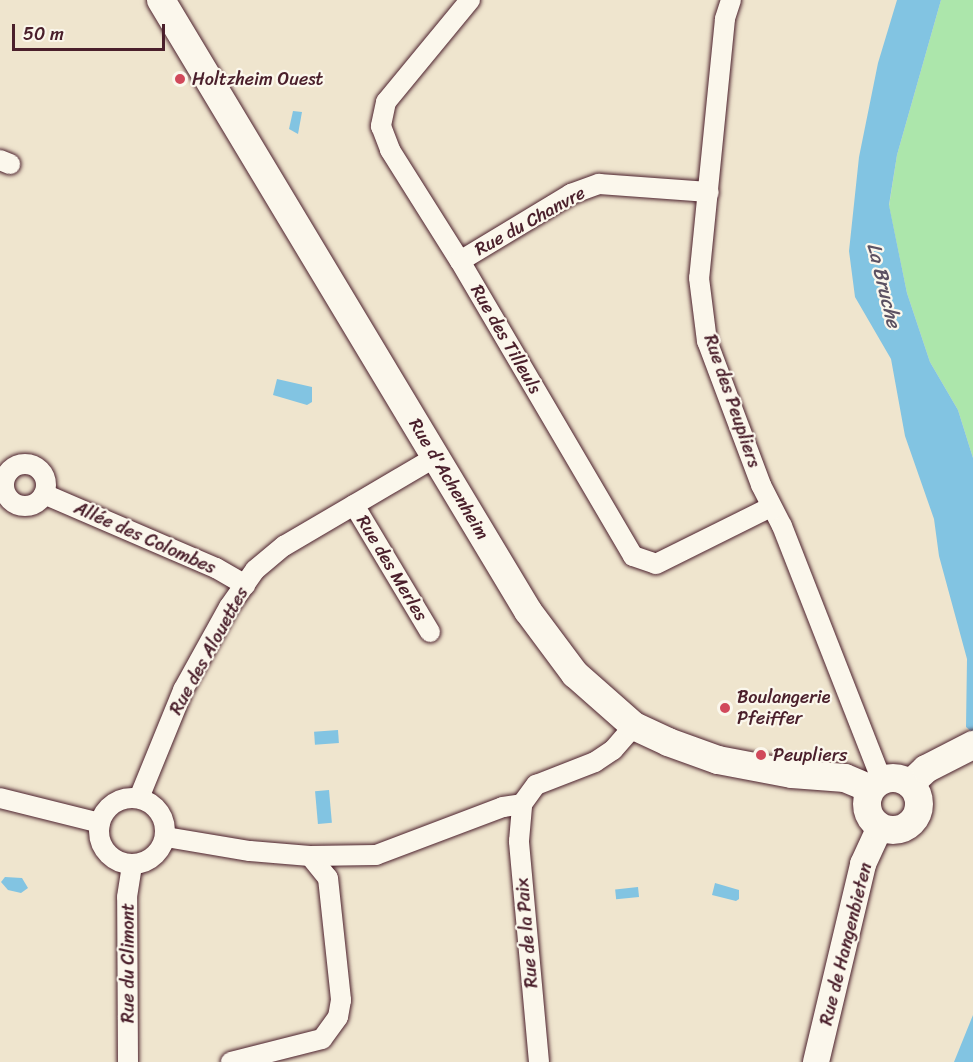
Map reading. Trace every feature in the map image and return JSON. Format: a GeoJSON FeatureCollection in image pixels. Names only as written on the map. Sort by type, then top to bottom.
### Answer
{"type":"FeatureCollection","features":[{"type":"Feature","properties":{"kind":"main road","name":"Rue d'Achenheim"},"geometry":{"type":"LineString","coordinates":[[161,0],[553,648],[589,688],[634,726],[718,760],[792,774],[845,778],[877,785]]}},
{"type":"Feature","properties":{"kind":"main road"},"geometry":{"type":"LineString","coordinates":[[910,784],[926,769],[968,747]]}},
{"type":"Feature","properties":{"kind":"main road"},"geometry":{"type":"LineString","coordinates":[[891,778],[910,784],[920,803],[912,824],[902,830],[880,827],[867,810],[877,785],[891,778]]}},
{"type":"Feature","properties":{"kind":"street","name":"Rue des Tilleuls"},"geometry":{"type":"LineString","coordinates":[[470,0],[386,102],[381,126],[390,150],[460,261],[633,556],[656,564],[771,507]]}},
{"type":"Feature","properties":{"kind":"street","name":"Rue des Peupliers"},"geometry":{"type":"LineString","coordinates":[[731,0],[725,19],[699,278],[707,341],[771,507],[782,526],[877,785]]}},
{"type":"Feature","properties":{"kind":"street","name":"Rue du Chanvre"},"geometry":{"type":"LineString","coordinates":[[460,261],[572,194],[599,184],[709,192]]}},
{"type":"Feature","properties":{"kind":"street","name":"Rue des Alouettes"},"geometry":{"type":"LineString","coordinates":[[139,798],[183,690],[245,585],[270,556],[436,457]]}},
{"type":"Feature","properties":{"kind":"street"},"geometry":{"type":"LineString","coordinates":[[19,465],[31,465],[40,470],[46,481],[44,494],[36,503],[16,505],[8,498],[2,477],[19,465]]}},
{"type":"Feature","properties":{"kind":"street","name":"Allée des Colombes"},"geometry":{"type":"LineString","coordinates":[[44,494],[216,568],[245,585]]}},
{"type":"Feature","properties":{"kind":"street","name":"Rue des Merles"},"geometry":{"type":"LineString","coordinates":[[354,505],[430,632]]}},
{"type":"Feature","properties":{"kind":"street"},"geometry":{"type":"LineString","coordinates":[[166,837],[250,851],[310,856],[376,855],[503,807],[522,804],[536,785],[595,762],[613,750],[634,726]]}},
{"type":"Feature","properties":{"kind":"street"},"geometry":{"type":"LineString","coordinates":[[0,798],[100,823]]}},
{"type":"Feature","properties":{"kind":"street"},"geometry":{"type":"LineString","coordinates":[[125,798],[139,798],[152,804],[165,821],[166,837],[150,860],[132,865],[116,861],[106,852],[100,840],[100,823],[106,810],[125,798]]}},
{"type":"Feature","properties":{"kind":"street","name":"Rue de la Paix"},"geometry":{"type":"LineString","coordinates":[[522,804],[519,842],[538,1062]]}},
{"type":"Feature","properties":{"kind":"street","name":"Rue de Hangenbieten"},"geometry":{"type":"LineString","coordinates":[[816,1062],[863,864],[880,827]]}},
{"type":"Feature","properties":{"kind":"street"},"geometry":{"type":"LineString","coordinates":[[231,1062],[322,1039],[338,1017],[341,1000],[328,878],[310,856]]}},
{"type":"Feature","properties":{"kind":"street","name":"Rue du Climont"},"geometry":{"type":"LineString","coordinates":[[128,1062],[127,897],[132,865]]}},
{"type":"Feature","properties":{"kind":"green space"},"geometry":{"type":"Polygon","coordinates":[[[941,0],[973,0],[973,458],[958,410],[930,362],[907,293],[889,206],[897,155],[941,0]]]}},
{"type":"Feature","properties":{"kind":"water","name":"La Bruche"},"geometry":{"type":"Polygon","coordinates":[[[897,0],[941,0],[897,155],[889,205],[907,293],[930,362],[958,410],[973,458],[973,733],[966,727],[967,659],[939,556],[934,519],[905,436],[891,359],[855,297],[849,251],[859,157],[878,63],[897,0]]]}},
{"type":"Feature","properties":{"kind":"water"},"geometry":{"type":"Polygon","coordinates":[[[293,111],[302,112],[298,134],[289,129],[293,111]]]}},
{"type":"Feature","properties":{"kind":"water"},"geometry":{"type":"Polygon","coordinates":[[[277,379],[312,387],[312,402],[307,405],[273,395],[277,379]]]}},
{"type":"Feature","properties":{"kind":"water"},"geometry":{"type":"Polygon","coordinates":[[[338,730],[339,743],[315,745],[314,732],[338,730]]]}},
{"type":"Feature","properties":{"kind":"water"},"geometry":{"type":"Polygon","coordinates":[[[329,790],[332,823],[318,824],[315,791],[329,790]]]}},
{"type":"Feature","properties":{"kind":"water"},"geometry":{"type":"Polygon","coordinates":[[[5,877],[22,878],[28,888],[21,893],[8,890],[1,882],[5,877]]]}},
{"type":"Feature","properties":{"kind":"water"},"geometry":{"type":"Polygon","coordinates":[[[715,883],[739,890],[739,899],[736,901],[712,895],[715,883]]]}},
{"type":"Feature","properties":{"kind":"water"},"geometry":{"type":"Polygon","coordinates":[[[638,887],[639,897],[616,899],[615,889],[638,887]]]}},
{"type":"Feature","properties":{"kind":"water"},"geometry":{"type":"Polygon","coordinates":[[[973,1015],[973,1062],[954,1062],[973,1015]]]}},
{"type":"Feature","properties":{"kind":"place","name":"Holtzheim Ouest"},"geometry":{"type":"Point","coordinates":[180,79]}},
{"type":"Feature","properties":{"kind":"place","name":"Boulangerie Pfeiffer"},"geometry":{"type":"Point","coordinates":[725,708]}},
{"type":"Feature","properties":{"kind":"place","name":"Peupliers"},"geometry":{"type":"Point","coordinates":[761,755]}}]}
